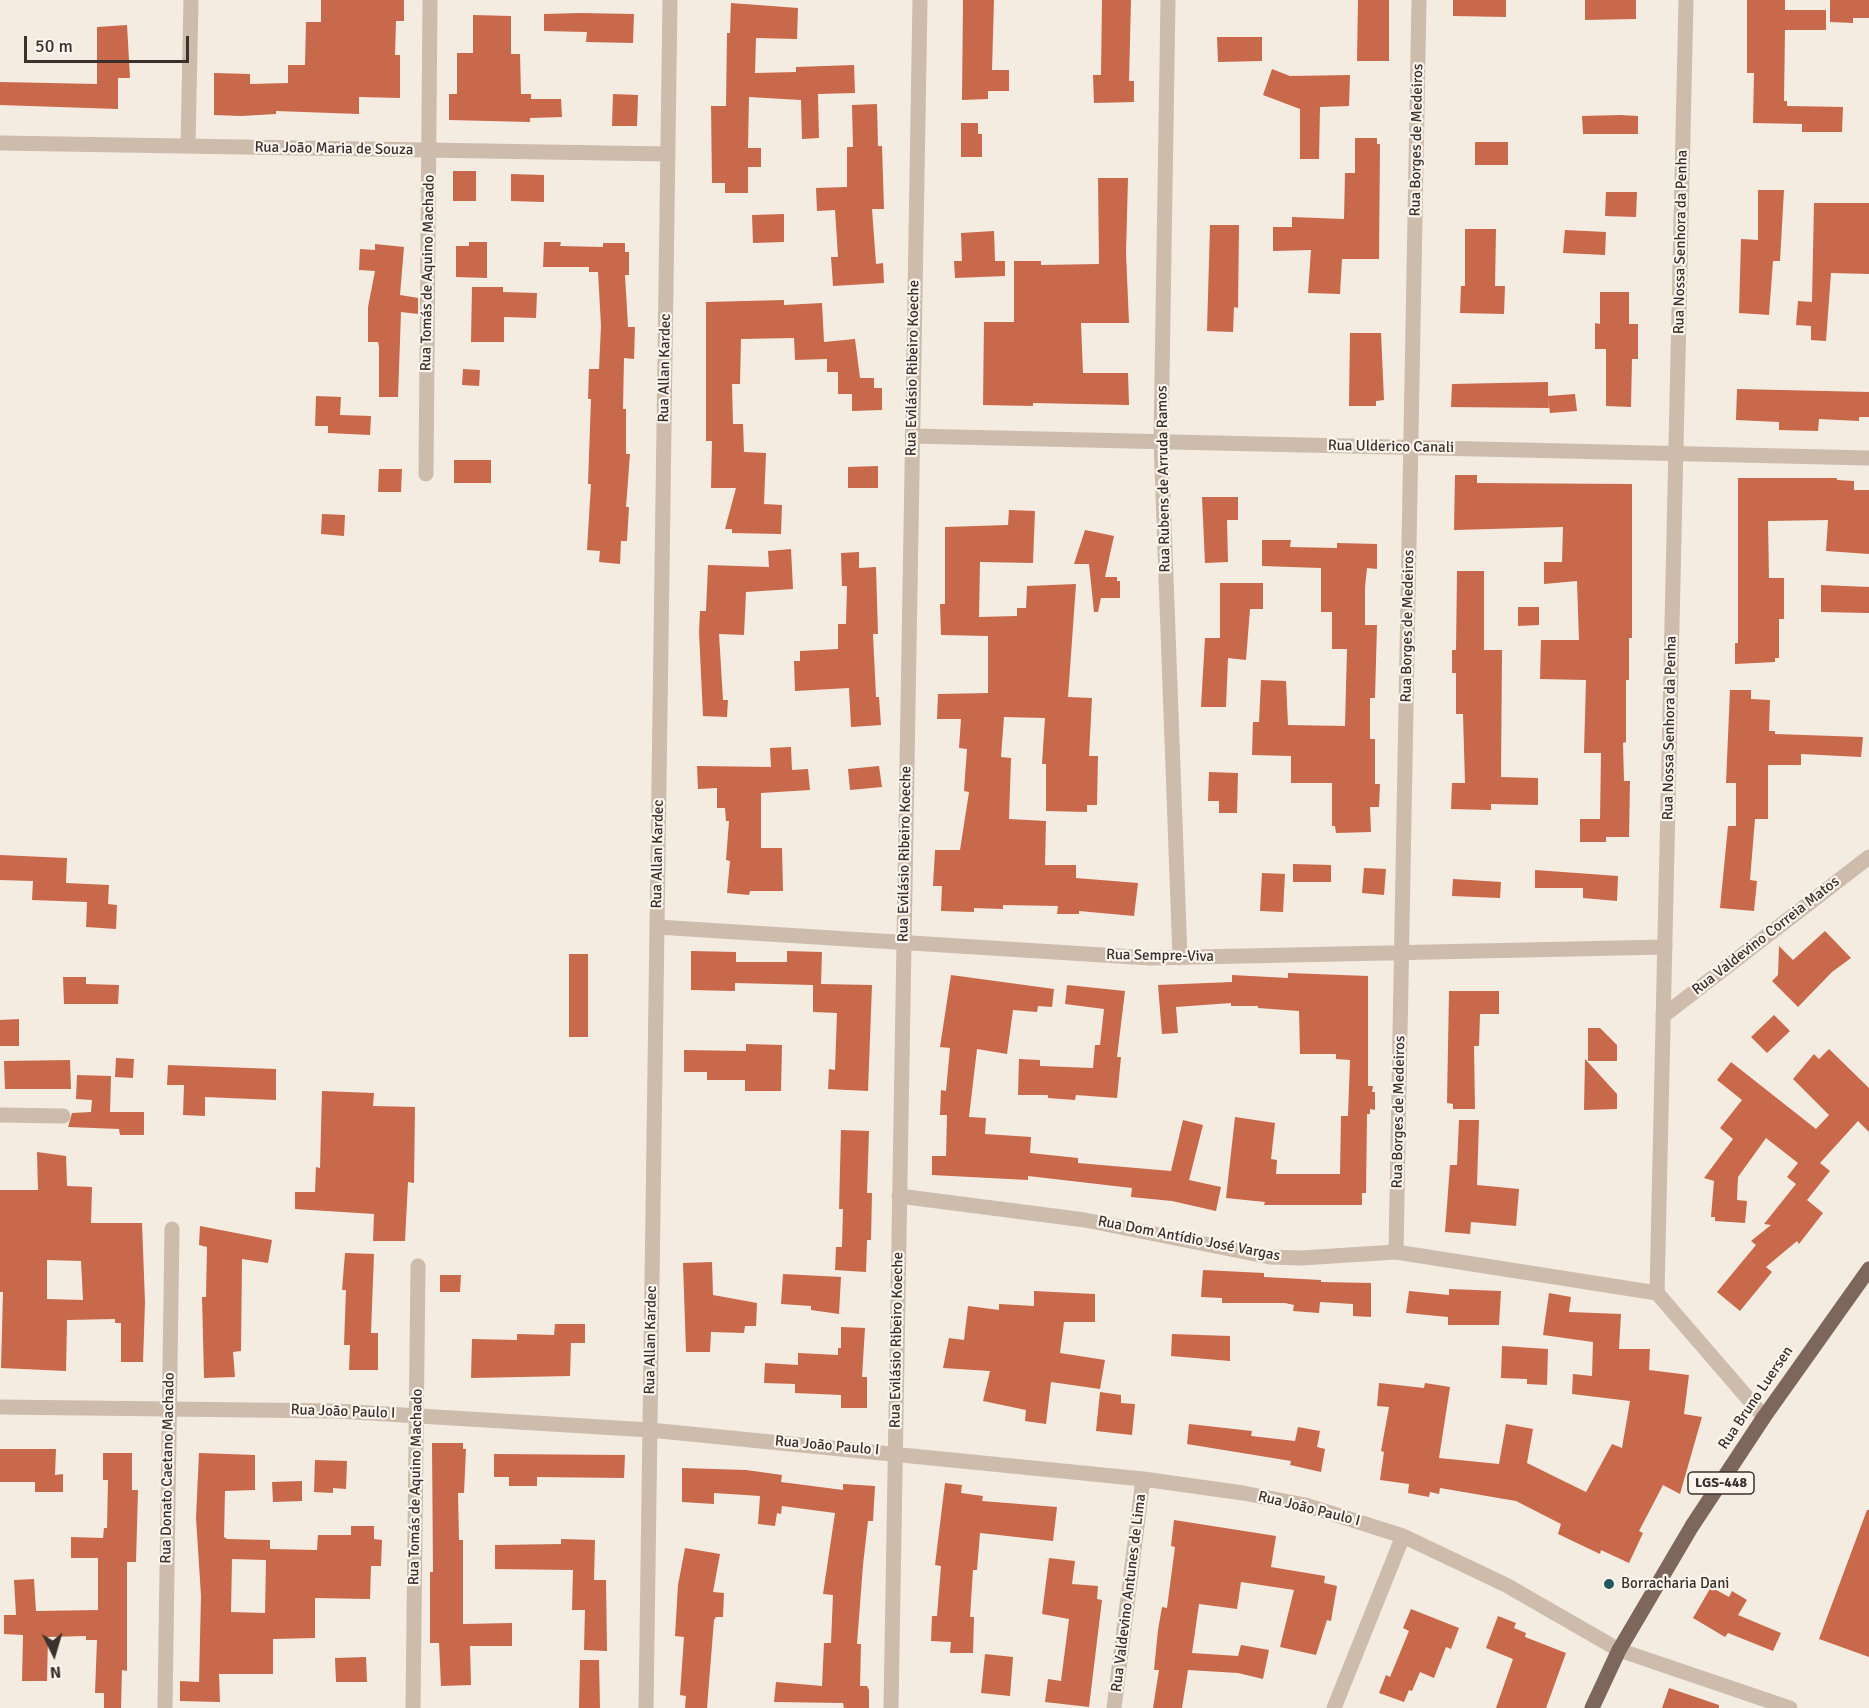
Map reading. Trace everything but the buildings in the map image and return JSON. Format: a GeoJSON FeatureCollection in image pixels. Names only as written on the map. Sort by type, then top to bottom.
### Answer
{"type":"FeatureCollection","features":[{"type":"Feature","properties":{"kind":"main road","name":"Rua Bruno Luersen"},"geometry":{"type":"LineString","coordinates":[[1592,1708],[1619,1650],[1692,1526],[1764,1417],[1869,1269]]}},
{"type":"Feature","properties":{"kind":"street"},"geometry":{"type":"LineString","coordinates":[[188,146],[190,0]]}},
{"type":"Feature","properties":{"kind":"street","name":"Rua Tomás de Aquino Machado"},"geometry":{"type":"LineString","coordinates":[[426,474],[430,0]]}},
{"type":"Feature","properties":{"kind":"street","name":"Rua Allan Kardec"},"geometry":{"type":"LineString","coordinates":[[646,1708],[670,0]]}},
{"type":"Feature","properties":{"kind":"street","name":"Rua Evilásio Ribeiro Koeche"},"geometry":{"type":"LineString","coordinates":[[891,1708],[920,0]]}},
{"type":"Feature","properties":{"kind":"street","name":"Rua Rubens de Arruda Ramos"},"geometry":{"type":"LineString","coordinates":[[1168,0],[1161,441],[1180,958]]}},
{"type":"Feature","properties":{"kind":"street","name":"Rua Borges de Medeiros"},"geometry":{"type":"LineString","coordinates":[[1396,1252],[1419,0]]}},
{"type":"Feature","properties":{"kind":"street","name":"Rua Nossa Senhora da Penha"},"geometry":{"type":"LineString","coordinates":[[1657,1293],[1686,0]]}},
{"type":"Feature","properties":{"kind":"street","name":"Rua João Maria de Souza"},"geometry":{"type":"LineString","coordinates":[[0,143],[668,154]]}},
{"type":"Feature","properties":{"kind":"street","name":"Rua Ulderico Canali"},"geometry":{"type":"LineString","coordinates":[[912,436],[1869,458]]}},
{"type":"Feature","properties":{"kind":"street","name":"Rua Valdevino Correia Matos"},"geometry":{"type":"LineString","coordinates":[[1663,1016],[1869,857]]}},
{"type":"Feature","properties":{"kind":"street","name":"Rua Sempre-Viva"},"geometry":{"type":"LineString","coordinates":[[657,927],[1180,958],[1665,947]]}},
{"type":"Feature","properties":{"kind":"street"},"geometry":{"type":"LineString","coordinates":[[0,1115],[63,1116]]}},
{"type":"Feature","properties":{"kind":"street","name":"Rua Dom Antídio José Vargas"},"geometry":{"type":"LineString","coordinates":[[899,1196],[1085,1220],[1270,1257],[1301,1258],[1396,1252],[1657,1293]]}},
{"type":"Feature","properties":{"kind":"street","name":"Rua Donato Caetano Machado"},"geometry":{"type":"LineString","coordinates":[[165,1708],[172,1228]]}},
{"type":"Feature","properties":{"kind":"street","name":"Rua Tomás de Aquino Machado"},"geometry":{"type":"LineString","coordinates":[[413,1708],[418,1266]]}},
{"type":"Feature","properties":{"kind":"street"},"geometry":{"type":"LineString","coordinates":[[1657,1293],[1764,1417]]}},
{"type":"Feature","properties":{"kind":"street","name":"Rua João Paulo I"},"geometry":{"type":"LineString","coordinates":[[0,1407],[416,1414],[650,1430],[1143,1479],[1305,1505],[1403,1536],[1506,1585],[1619,1650],[1790,1708]]}},
{"type":"Feature","properties":{"kind":"street","name":"Rua Valdevino Antunes de Lima"},"geometry":{"type":"LineString","coordinates":[[1114,1708],[1143,1479]]}},
{"type":"Feature","properties":{"kind":"street"},"geometry":{"type":"LineString","coordinates":[[1334,1708],[1403,1536]]}},
{"type":"Feature","properties":{"kind":"place","name":"Borracharia Dani"},"geometry":{"type":"Point","coordinates":[1609,1584]}}]}
